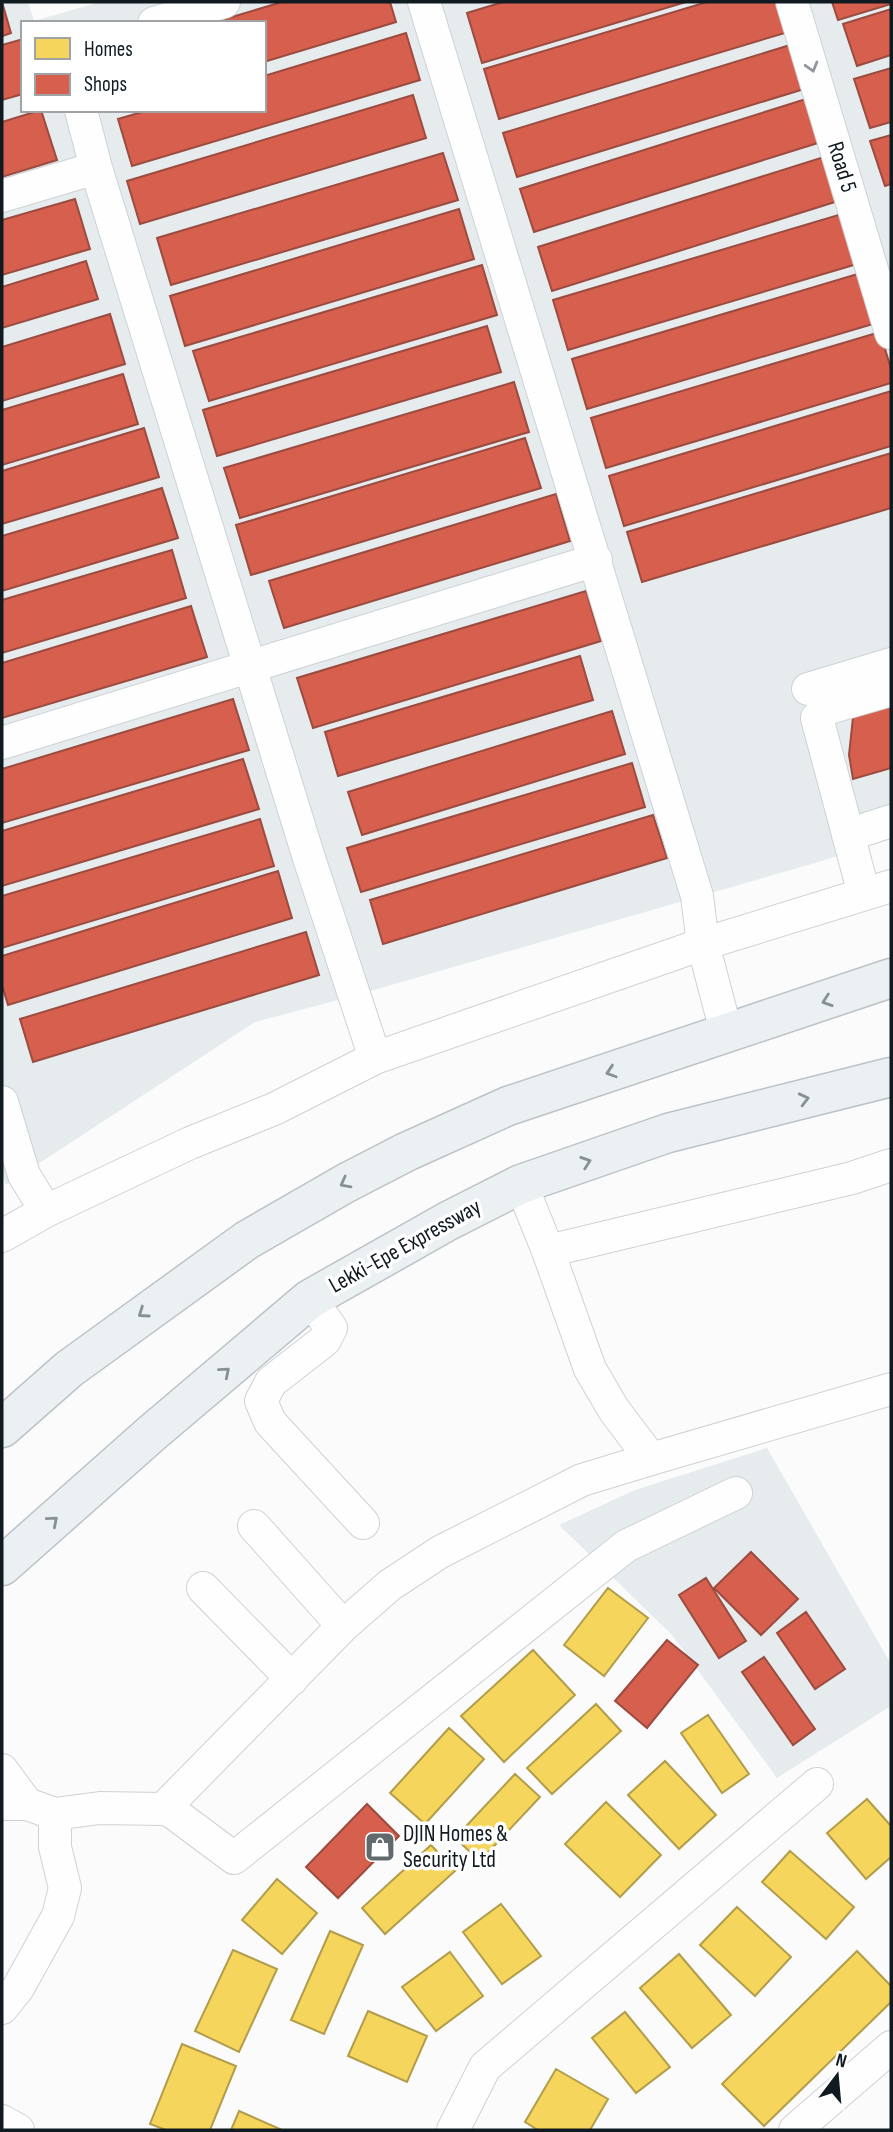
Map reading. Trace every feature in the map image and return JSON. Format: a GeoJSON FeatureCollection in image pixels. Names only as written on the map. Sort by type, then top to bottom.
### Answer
{"type":"FeatureCollection","features":[{"type":"Feature","properties":{"kind":"highway"},"geometry":{"type":"LineString","coordinates":[[2,1428],[69,1369],[139,1316],[247,1240],[346,1182],[508,1106],[891,978]]}},
{"type":"Feature","properties":{"kind":"highway","name":"Lekki-Epe Expressway"},"geometry":{"type":"LineString","coordinates":[[2,1566],[152,1433],[310,1299],[436,1227],[521,1184],[668,1133],[891,1077]]}},
{"type":"Feature","properties":{"kind":"street"},"geometry":{"type":"LineString","coordinates":[[161,21],[224,2]]}},
{"type":"Feature","properties":{"kind":"street"},"geometry":{"type":"LineString","coordinates":[[424,2],[697,896],[703,944],[727,1035]]}},
{"type":"Feature","properties":{"kind":"street","name":"Road 5"},"geometry":{"type":"LineString","coordinates":[[792,2],[891,332]]}},
{"type":"Feature","properties":{"kind":"street"},"geometry":{"type":"LineString","coordinates":[[82,112],[96,168],[249,666],[375,1058]]}},
{"type":"Feature","properties":{"kind":"street"},"geometry":{"type":"LineString","coordinates":[[2,196],[96,168]]}},
{"type":"Feature","properties":{"kind":"street"},"geometry":{"type":"LineString","coordinates":[[2,743],[596,560]]}},
{"type":"Feature","properties":{"kind":"street"},"geometry":{"type":"LineString","coordinates":[[808,689],[891,664]]}},
{"type":"Feature","properties":{"kind":"street"},"geometry":{"type":"LineString","coordinates":[[2,1236],[46,1211],[190,1143],[274,1108],[375,1058],[703,944],[878,890],[848,835],[817,719],[825,709],[891,690]]}},
{"type":"Feature","properties":{"kind":"street"},"geometry":{"type":"LineString","coordinates":[[848,835],[891,821]]}},
{"type":"Feature","properties":{"kind":"street"},"geometry":{"type":"LineString","coordinates":[[2,1102],[24,1174],[46,1211]]}},
{"type":"Feature","properties":{"kind":"street"},"geometry":{"type":"LineString","coordinates":[[548,1251],[852,1178],[891,1165]]}},
{"type":"Feature","properties":{"kind":"street"},"geometry":{"type":"LineString","coordinates":[[521,1184],[590,1369],[614,1409],[651,1459]]}},
{"type":"Feature","properties":{"kind":"street"},"geometry":{"type":"LineString","coordinates":[[310,1299],[331,1328],[325,1340],[271,1382],[261,1401],[270,1422],[363,1523]]}},
{"type":"Feature","properties":{"kind":"street"},"geometry":{"type":"LineString","coordinates":[[175,1817],[292,1679],[343,1626],[390,1585],[440,1552],[582,1480],[891,1389]]}},
{"type":"Feature","properties":{"kind":"street"},"geometry":{"type":"LineString","coordinates":[[28,1807],[100,1808],[175,1817],[234,1858],[626,1546],[736,1493]]}},
{"type":"Feature","properties":{"kind":"street"},"geometry":{"type":"LineString","coordinates":[[254,1526],[343,1626]]}},
{"type":"Feature","properties":{"kind":"street"},"geometry":{"type":"LineString","coordinates":[[204,1588],[292,1679]]}},
{"type":"Feature","properties":{"kind":"street"},"geometry":{"type":"LineString","coordinates":[[2,1770],[54,1847],[65,1888],[58,1916],[18,1988],[2,2008]]}},
{"type":"Feature","properties":{"kind":"street"},"geometry":{"type":"LineString","coordinates":[[453,2130],[485,2067],[817,1784]]}},
{"type":"Feature","properties":{"kind":"street"},"geometry":{"type":"LineString","coordinates":[[795,2130],[891,2047]]}},
{"type":"Feature","properties":{"kind":"street"},"geometry":{"type":"LineString","coordinates":[[2,2121],[18,2130]]}},
{"type":"Feature","properties":{"kind":"shaded area"},"geometry":{"type":"Polygon","coordinates":[[[2,2],[28,2],[34,21],[100,2],[891,2],[891,839],[353,996],[255,1022],[6,1185],[2,1172],[2,2]]]}},
{"type":"Feature","properties":{"kind":"shaded area"},"geometry":{"type":"Polygon","coordinates":[[[767,1448],[891,1664],[891,1706],[777,1778],[672,1635],[559,1525],[635,1490],[767,1448]]]}},
{"type":"Feature","properties":{"kind":"building: Homes"},"geometry":{"type":"Polygon","coordinates":[[[608,1588],[648,1618],[604,1676],[564,1645],[608,1588]]]}},
{"type":"Feature","properties":{"kind":"building: Homes"},"geometry":{"type":"Polygon","coordinates":[[[533,1650],[575,1695],[504,1762],[461,1716],[533,1650]]]}},
{"type":"Feature","properties":{"kind":"building: Homes"},"geometry":{"type":"Polygon","coordinates":[[[596,1704],[621,1731],[552,1794],[527,1768],[596,1704]]]}},
{"type":"Feature","properties":{"kind":"building: Homes"},"geometry":{"type":"Polygon","coordinates":[[[708,1715],[749,1774],[722,1793],[681,1733],[708,1715]]]}},
{"type":"Feature","properties":{"kind":"building: Homes"},"geometry":{"type":"Polygon","coordinates":[[[449,1728],[484,1759],[425,1824],[390,1793],[449,1728]]]}},
{"type":"Feature","properties":{"kind":"building: Homes"},"geometry":{"type":"Polygon","coordinates":[[[665,1761],[716,1815],[679,1849],[628,1795],[665,1761]]]}},
{"type":"Feature","properties":{"kind":"building: Homes"},"geometry":{"type":"Polygon","coordinates":[[[515,1774],[540,1797],[480,1861],[455,1838],[515,1774]]]}},
{"type":"Feature","properties":{"kind":"building: Homes"},"geometry":{"type":"Polygon","coordinates":[[[867,1799],[891,1826],[891,1857],[866,1879],[827,1833],[867,1799]]]}},
{"type":"Feature","properties":{"kind":"building: Homes"},"geometry":{"type":"Polygon","coordinates":[[[606,1802],[661,1855],[620,1897],[565,1844],[606,1802]]]}},
{"type":"Feature","properties":{"kind":"building: Homes"},"geometry":{"type":"Polygon","coordinates":[[[431,1845],[455,1871],[385,1934],[362,1908],[431,1845]]]}},
{"type":"Feature","properties":{"kind":"building: Homes"},"geometry":{"type":"Polygon","coordinates":[[[790,1851],[854,1907],[826,1939],[762,1882],[790,1851]]]}},
{"type":"Feature","properties":{"kind":"building: Homes"},"geometry":{"type":"Polygon","coordinates":[[[277,1879],[317,1913],[282,1954],[242,1920],[277,1879]]]}},
{"type":"Feature","properties":{"kind":"building: Homes"},"geometry":{"type":"Polygon","coordinates":[[[501,1904],[541,1956],[502,1984],[463,1932],[501,1904]]]}},
{"type":"Feature","properties":{"kind":"building: Homes"},"geometry":{"type":"Polygon","coordinates":[[[737,1907],[791,1957],[755,1996],[700,1945],[737,1907]]]}},
{"type":"Feature","properties":{"kind":"building: Homes"},"geometry":{"type":"Polygon","coordinates":[[[330,1931],[363,1945],[324,2034],[291,2020],[330,1931]]]}},
{"type":"Feature","properties":{"kind":"building: Homes"},"geometry":{"type":"Polygon","coordinates":[[[233,1950],[277,1969],[239,2052],[195,2031],[233,1950]]]}},
{"type":"Feature","properties":{"kind":"building: Homes"},"geometry":{"type":"Polygon","coordinates":[[[857,1951],[891,1986],[891,2002],[764,2126],[722,2084],[857,1951]]]}},
{"type":"Feature","properties":{"kind":"building: Homes"},"geometry":{"type":"Polygon","coordinates":[[[450,1952],[483,1996],[436,2031],[402,1987],[450,1952]]]}},
{"type":"Feature","properties":{"kind":"building: Homes"},"geometry":{"type":"Polygon","coordinates":[[[679,1954],[731,2015],[692,2048],[640,1988],[679,1954]]]}},
{"type":"Feature","properties":{"kind":"building: Homes"},"geometry":{"type":"Polygon","coordinates":[[[368,2011],[427,2036],[407,2082],[348,2056],[368,2011]]]}},
{"type":"Feature","properties":{"kind":"building: Homes"},"geometry":{"type":"Polygon","coordinates":[[[625,2012],[670,2067],[636,2093],[592,2038],[625,2012]]]}},
{"type":"Feature","properties":{"kind":"building: Homes"},"geometry":{"type":"Polygon","coordinates":[[[182,2044],[236,2066],[210,2130],[166,2130],[150,2124],[182,2044]]]}},
{"type":"Feature","properties":{"kind":"building: Homes"},"geometry":{"type":"Polygon","coordinates":[[[556,2069],[608,2099],[590,2130],[538,2130],[525,2122],[556,2069]]]}},
{"type":"Feature","properties":{"kind":"building: Homes"},"geometry":{"type":"Polygon","coordinates":[[[239,2111],[280,2129],[231,2130],[239,2111]]]}},
{"type":"Feature","properties":{"kind":"building: Shops"},"geometry":{"type":"Polygon","coordinates":[[[2,2],[11,33],[2,36],[2,2]]]}},
{"type":"Feature","properties":{"kind":"building: Shops"},"geometry":{"type":"Polygon","coordinates":[[[282,2],[390,2],[396,22],[266,61],[266,21],[219,21],[282,2]]]}},
{"type":"Feature","properties":{"kind":"building: Shops"},"geometry":{"type":"Polygon","coordinates":[[[503,2],[686,2],[482,63],[467,13],[503,2]]]}},
{"type":"Feature","properties":{"kind":"building: Shops"},"geometry":{"type":"Polygon","coordinates":[[[707,2],[779,2],[788,32],[499,119],[484,69],[707,2]]]}},
{"type":"Feature","properties":{"kind":"building: Shops"},"geometry":{"type":"Polygon","coordinates":[[[832,2],[891,2],[891,4],[838,20],[832,2]]]}},
{"type":"Feature","properties":{"kind":"building: Shops"},"geometry":{"type":"Polygon","coordinates":[[[891,9],[891,55],[857,66],[843,24],[891,9]]]}},
{"type":"Feature","properties":{"kind":"building: Shops"},"geometry":{"type":"Polygon","coordinates":[[[406,33],[420,80],[132,166],[118,119],[142,112],[266,112],[266,75],[406,33]]]}},
{"type":"Feature","properties":{"kind":"building: Shops"},"geometry":{"type":"Polygon","coordinates":[[[21,40],[21,95],[2,100],[2,45],[21,40]]]}},
{"type":"Feature","properties":{"kind":"building: Shops"},"geometry":{"type":"Polygon","coordinates":[[[790,45],[804,89],[517,177],[503,133],[790,45]]]}},
{"type":"Feature","properties":{"kind":"building: Shops"},"geometry":{"type":"Polygon","coordinates":[[[891,68],[891,122],[870,128],[854,79],[891,68]]]}},
{"type":"Feature","properties":{"kind":"building: Shops"},"geometry":{"type":"Polygon","coordinates":[[[413,95],[426,138],[140,224],[127,181],[413,95]]]}},
{"type":"Feature","properties":{"kind":"building: Shops"},"geometry":{"type":"Polygon","coordinates":[[[806,99],[821,142],[534,232],[520,189],[806,99]]]}},
{"type":"Feature","properties":{"kind":"building: Shops"},"geometry":{"type":"Polygon","coordinates":[[[42,112],[57,160],[2,177],[2,122],[42,112]]]}},
{"type":"Feature","properties":{"kind":"building: Shops"},"geometry":{"type":"Polygon","coordinates":[[[891,135],[891,184],[885,186],[870,141],[891,135]]]}},
{"type":"Feature","properties":{"kind":"building: Shops"},"geometry":{"type":"Polygon","coordinates":[[[443,153],[458,200],[171,285],[157,238],[443,153]]]}},
{"type":"Feature","properties":{"kind":"building: Shops"},"geometry":{"type":"Polygon","coordinates":[[[824,157],[838,201],[552,291],[538,247],[824,157]]]}},
{"type":"Feature","properties":{"kind":"building: Shops"},"geometry":{"type":"Polygon","coordinates":[[[75,199],[90,249],[2,275],[2,220],[75,199]]]}},
{"type":"Feature","properties":{"kind":"building: Shops"},"geometry":{"type":"Polygon","coordinates":[[[459,209],[474,259],[185,346],[170,296],[459,209]]]}},
{"type":"Feature","properties":{"kind":"building: Shops"},"geometry":{"type":"Polygon","coordinates":[[[842,214],[857,264],[568,350],[553,300],[842,214]]]}},
{"type":"Feature","properties":{"kind":"building: Shops"},"geometry":{"type":"Polygon","coordinates":[[[86,261],[98,299],[2,328],[2,287],[86,261]]]}},
{"type":"Feature","properties":{"kind":"building: Shops"},"geometry":{"type":"Polygon","coordinates":[[[482,265],[497,315],[209,401],[193,351],[482,265]]]}},
{"type":"Feature","properties":{"kind":"building: Shops"},"geometry":{"type":"Polygon","coordinates":[[[861,273],[876,323],[587,409],[572,359],[861,273]]]}},
{"type":"Feature","properties":{"kind":"building: Shops"},"geometry":{"type":"Polygon","coordinates":[[[110,314],[125,364],[2,401],[2,347],[110,314]]]}},
{"type":"Feature","properties":{"kind":"building: Shops"},"geometry":{"type":"Polygon","coordinates":[[[487,326],[501,372],[217,456],[203,410],[487,326]]]}},
{"type":"Feature","properties":{"kind":"building: Shops"},"geometry":{"type":"Polygon","coordinates":[[[880,332],[891,369],[891,383],[606,468],[591,418],[880,332]]]}},
{"type":"Feature","properties":{"kind":"building: Shops"},"geometry":{"type":"Polygon","coordinates":[[[123,374],[138,424],[2,465],[2,410],[123,374]]]}},
{"type":"Feature","properties":{"kind":"building: Shops"},"geometry":{"type":"Polygon","coordinates":[[[514,382],[529,432],[240,518],[224,468],[514,382]]]}},
{"type":"Feature","properties":{"kind":"building: Shops"},"geometry":{"type":"Polygon","coordinates":[[[891,391],[891,446],[624,526],[609,476],[891,391]]]}},
{"type":"Feature","properties":{"kind":"building: Shops"},"geometry":{"type":"Polygon","coordinates":[[[144,428],[159,477],[2,524],[2,471],[144,428]]]}},
{"type":"Feature","properties":{"kind":"building: Shops"},"geometry":{"type":"Polygon","coordinates":[[[525,438],[541,488],[251,575],[236,525],[525,438]]]}},
{"type":"Feature","properties":{"kind":"building: Shops"},"geometry":{"type":"Polygon","coordinates":[[[891,453],[891,508],[642,582],[627,532],[891,453]]]}},
{"type":"Feature","properties":{"kind":"building: Shops"},"geometry":{"type":"Polygon","coordinates":[[[162,488],[178,538],[2,591],[2,536],[162,488]]]}},
{"type":"Feature","properties":{"kind":"building: Shops"},"geometry":{"type":"Polygon","coordinates":[[[556,494],[570,541],[284,628],[269,581],[556,494]]]}},
{"type":"Feature","properties":{"kind":"building: Shops"},"geometry":{"type":"Polygon","coordinates":[[[172,550],[186,598],[2,653],[2,600],[172,550]]]}},
{"type":"Feature","properties":{"kind":"building: Shops"},"geometry":{"type":"Polygon","coordinates":[[[586,591],[601,641],[313,728],[297,678],[586,591]]]}},
{"type":"Feature","properties":{"kind":"building: Shops"},"geometry":{"type":"Polygon","coordinates":[[[191,606],[207,657],[2,718],[2,663],[191,606]]]}},
{"type":"Feature","properties":{"kind":"building: Shops"},"geometry":{"type":"Polygon","coordinates":[[[580,656],[593,700],[338,776],[325,732],[580,656]]]}},
{"type":"Feature","properties":{"kind":"building: Shops"},"geometry":{"type":"Polygon","coordinates":[[[891,698],[891,768],[853,779],[849,755],[854,708],[891,698]]]}},
{"type":"Feature","properties":{"kind":"building: Shops"},"geometry":{"type":"Polygon","coordinates":[[[233,699],[249,750],[2,823],[2,769],[233,699]]]}},
{"type":"Feature","properties":{"kind":"building: Shops"},"geometry":{"type":"Polygon","coordinates":[[[612,711],[625,754],[362,835],[348,792],[612,711]]]}},
{"type":"Feature","properties":{"kind":"building: Shops"},"geometry":{"type":"Polygon","coordinates":[[[243,759],[259,809],[2,886],[2,831],[243,759]]]}},
{"type":"Feature","properties":{"kind":"building: Shops"},"geometry":{"type":"Polygon","coordinates":[[[632,763],[645,807],[361,892],[347,848],[632,763]]]}},
{"type":"Feature","properties":{"kind":"building: Shops"},"geometry":{"type":"Polygon","coordinates":[[[653,815],[667,858],[383,944],[370,900],[653,815]]]}},
{"type":"Feature","properties":{"kind":"building: Shops"},"geometry":{"type":"Polygon","coordinates":[[[260,819],[274,866],[2,948],[2,896],[260,819]]]}},
{"type":"Feature","properties":{"kind":"building: Shops"},"geometry":{"type":"Polygon","coordinates":[[[278,871],[292,918],[8,1005],[2,985],[2,956],[278,871]]]}},
{"type":"Feature","properties":{"kind":"building: Shops"},"geometry":{"type":"Polygon","coordinates":[[[306,932],[319,975],[33,1062],[20,1019],[306,932]]]}},
{"type":"Feature","properties":{"kind":"building: Shops"},"geometry":{"type":"Polygon","coordinates":[[[751,1552],[798,1599],[761,1635],[714,1588],[751,1552]]]}},
{"type":"Feature","properties":{"kind":"building: Shops"},"geometry":{"type":"Polygon","coordinates":[[[706,1578],[746,1641],[719,1658],[679,1595],[706,1578]]]}},
{"type":"Feature","properties":{"kind":"building: Shops"},"geometry":{"type":"Polygon","coordinates":[[[806,1612],[845,1669],[815,1689],[777,1633],[806,1612]]]}},
{"type":"Feature","properties":{"kind":"building: Shops"},"geometry":{"type":"Polygon","coordinates":[[[667,1640],[698,1665],[647,1728],[615,1701],[667,1640]]]}},
{"type":"Feature","properties":{"kind":"building: Shops"},"geometry":{"type":"Polygon","coordinates":[[[764,1657],[815,1729],[793,1745],[742,1672],[764,1657]]]}},
{"type":"Feature","properties":{"kind":"building: Shops"},"geometry":{"type":"Polygon","coordinates":[[[367,1804],[399,1836],[338,1898],[306,1867],[367,1804]]]}},
{"type":"Feature","properties":{"kind":"place","name":"DJIN Homes & Security Ltd"},"geometry":{"type":"Point","coordinates":[380,1847]}}]}
